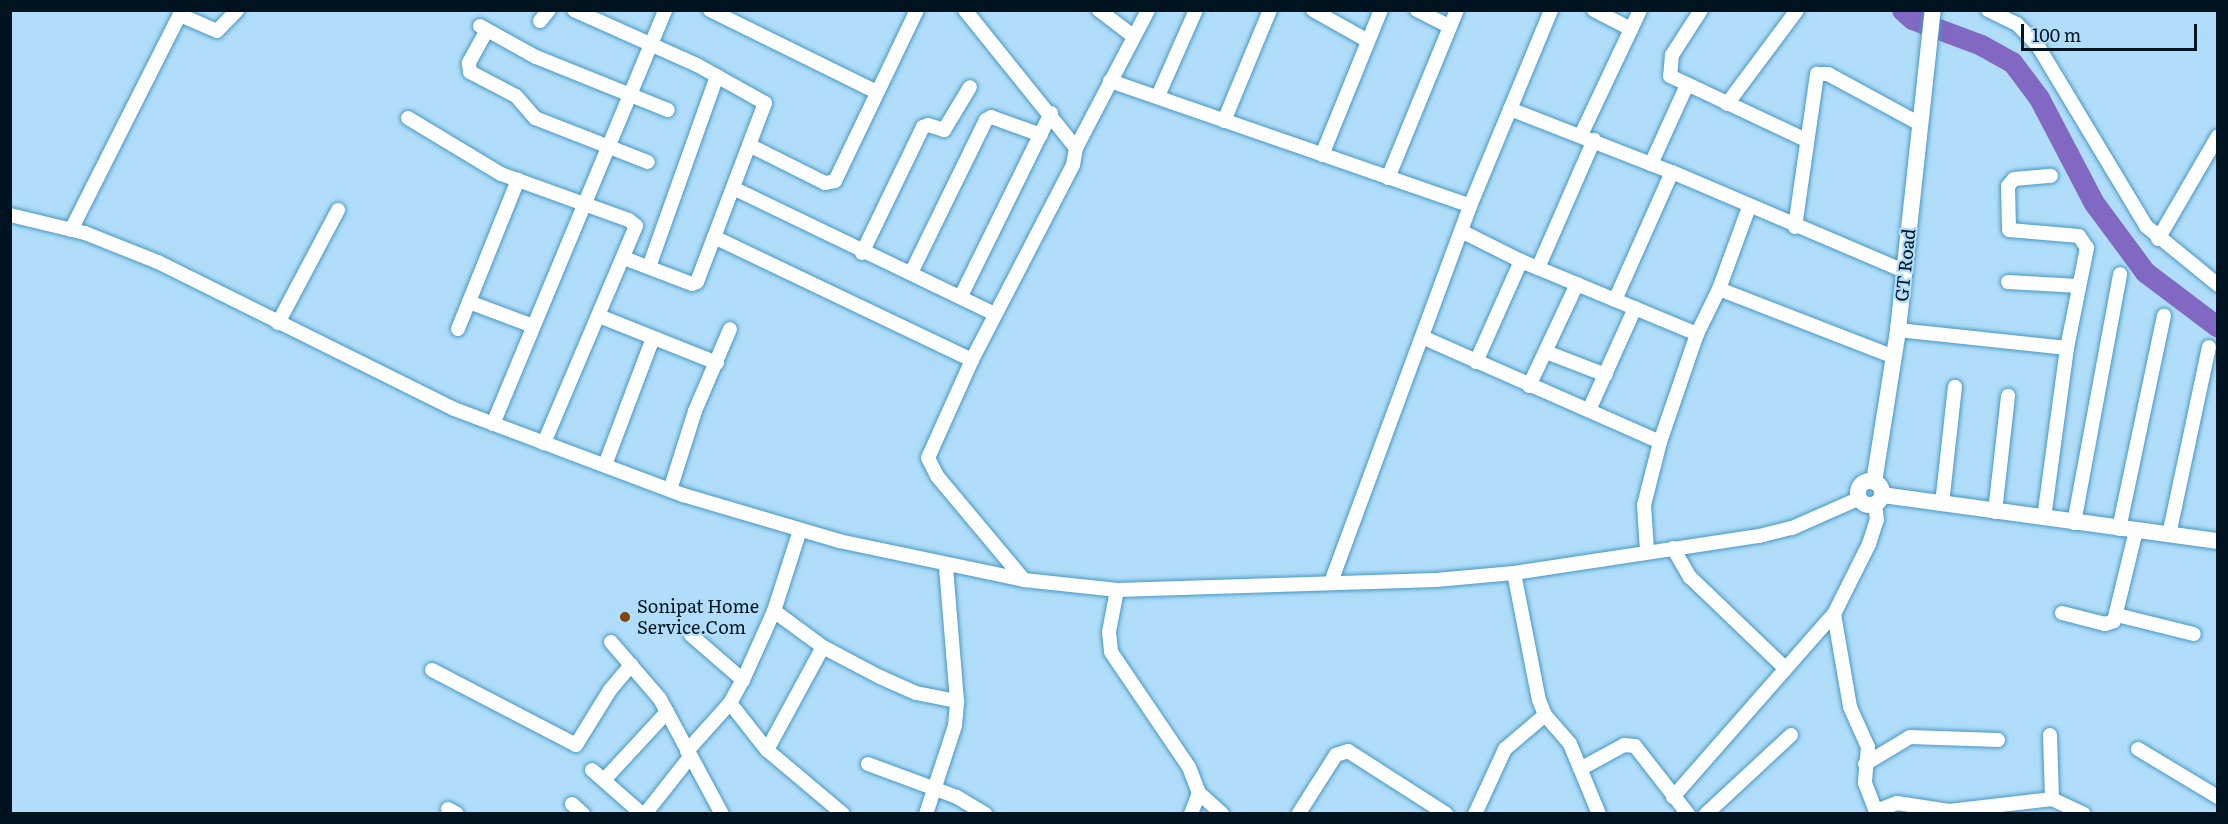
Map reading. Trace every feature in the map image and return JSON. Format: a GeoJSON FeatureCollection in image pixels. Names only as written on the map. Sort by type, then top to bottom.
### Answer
{"type":"FeatureCollection","features":[{"type":"Feature","properties":{"kind":"main road","name":"GT Road"},"geometry":{"type":"LineString","coordinates":[[1873,495],[1898,330],[1933,10]]}},
{"type":"Feature","properties":{"kind":"main road"},"geometry":{"type":"LineString","coordinates":[[1873,495],[2217,541]]}},
{"type":"Feature","properties":{"kind":"street"},"geometry":{"type":"LineString","coordinates":[[71,230],[181,13],[217,31],[237,10]]}},
{"type":"Feature","properties":{"kind":"street"},"geometry":{"type":"LineString","coordinates":[[574,10],[717,76],[765,101],[694,284],[624,258]]}},
{"type":"Feature","properties":{"kind":"street"},"geometry":{"type":"LineString","coordinates":[[493,424],[628,94],[665,10]]}},
{"type":"Feature","properties":{"kind":"street"},"geometry":{"type":"LineString","coordinates":[[711,10],[877,92]]}},
{"type":"Feature","properties":{"kind":"street"},"geometry":{"type":"LineString","coordinates":[[965,10],[1051,113],[1076,148]]}},
{"type":"Feature","properties":{"kind":"street"},"geometry":{"type":"LineString","coordinates":[[1099,10],[1133,36]]}},
{"type":"Feature","properties":{"kind":"street"},"geometry":{"type":"LineString","coordinates":[[1024,580],[937,476],[928,458],[972,360],[1073,165],[1076,148],[1148,10]]}},
{"type":"Feature","properties":{"kind":"street"},"geometry":{"type":"LineString","coordinates":[[1158,96],[1196,10]]}},
{"type":"Feature","properties":{"kind":"street"},"geometry":{"type":"LineString","coordinates":[[1224,121],[1270,10]]}},
{"type":"Feature","properties":{"kind":"street"},"geometry":{"type":"LineString","coordinates":[[1313,10],[1368,41]]}},
{"type":"Feature","properties":{"kind":"street"},"geometry":{"type":"LineString","coordinates":[[1322,155],[1382,10]]}},
{"type":"Feature","properties":{"kind":"street"},"geometry":{"type":"LineString","coordinates":[[1417,10],[1450,27]]}},
{"type":"Feature","properties":{"kind":"street"},"geometry":{"type":"LineString","coordinates":[[1388,178],[1457,10]]}},
{"type":"Feature","properties":{"kind":"street"},"geometry":{"type":"LineString","coordinates":[[1331,582],[1470,206],[1551,10]]}},
{"type":"Feature","properties":{"kind":"street"},"geometry":{"type":"LineString","coordinates":[[1594,10],[1631,29]]}},
{"type":"Feature","properties":{"kind":"street"},"geometry":{"type":"LineString","coordinates":[[1538,268],[1640,10]]}},
{"type":"Feature","properties":{"kind":"street"},"geometry":{"type":"LineString","coordinates":[[1701,10],[1668,65],[1670,76],[1806,140]]}},
{"type":"Feature","properties":{"kind":"street"},"geometry":{"type":"LineString","coordinates":[[1727,104],[1797,10]]}},
{"type":"Feature","properties":{"kind":"street"},"geometry":{"type":"LineString","coordinates":[[1988,10],[2017,24],[2038,46],[2131,203],[2158,239],[2217,285]]}},
{"type":"Feature","properties":{"kind":"street"},"geometry":{"type":"LineString","coordinates":[[749,145],[831,184],[915,11]]}},
{"type":"Feature","properties":{"kind":"street"},"geometry":{"type":"LineString","coordinates":[[648,162],[535,118],[516,96],[470,72],[469,63],[483,28],[536,57],[668,110]]}},
{"type":"Feature","properties":{"kind":"street"},"geometry":{"type":"LineString","coordinates":[[1795,227],[1815,78],[1821,72],[1920,124]]}},
{"type":"Feature","properties":{"kind":"street"},"geometry":{"type":"LineString","coordinates":[[649,267],[717,76]]}},
{"type":"Feature","properties":{"kind":"street"},"geometry":{"type":"LineString","coordinates":[[1110,81],[1470,206]]}},
{"type":"Feature","properties":{"kind":"street"},"geometry":{"type":"LineString","coordinates":[[1651,164],[1687,85]]}},
{"type":"Feature","properties":{"kind":"street"},"geometry":{"type":"LineString","coordinates":[[862,253],[922,128],[928,125],[944,130],[970,87]]}},
{"type":"Feature","properties":{"kind":"street"},"geometry":{"type":"LineString","coordinates":[[1510,109],[1672,172],[1795,227],[1904,271]]}},
{"type":"Feature","properties":{"kind":"street"},"geometry":{"type":"LineString","coordinates":[[961,296],[1051,113]]}},
{"type":"Feature","properties":{"kind":"street"},"geometry":{"type":"LineString","coordinates":[[912,271],[986,120],[991,117],[1041,135]]}},
{"type":"Feature","properties":{"kind":"street"},"geometry":{"type":"LineString","coordinates":[[408,118],[518,180],[635,224],[624,258],[544,443]]}},
{"type":"Feature","properties":{"kind":"street"},"geometry":{"type":"LineString","coordinates":[[2158,239],[2217,136]]}},
{"type":"Feature","properties":{"kind":"street"},"geometry":{"type":"LineString","coordinates":[[1615,300],[1672,172]]}},
{"type":"Feature","properties":{"kind":"street"},"geometry":{"type":"LineString","coordinates":[[2044,518],[2067,348],[2087,248],[2083,238],[2012,232],[2008,227],[2009,182],[2051,176]]}},
{"type":"Feature","properties":{"kind":"street"},"geometry":{"type":"LineString","coordinates":[[458,329],[518,180]]}},
{"type":"Feature","properties":{"kind":"street"},"geometry":{"type":"LineString","coordinates":[[733,188],[862,253],[912,271],[995,314]]}},
{"type":"Feature","properties":{"kind":"street"},"geometry":{"type":"LineString","coordinates":[[1647,551],[1644,505],[1660,442],[1697,334],[1719,289],[1749,207]]}},
{"type":"Feature","properties":{"kind":"street"},"geometry":{"type":"LineString","coordinates":[[278,323],[338,210]]}},
{"type":"Feature","properties":{"kind":"street"},"geometry":{"type":"LineString","coordinates":[[10,215],[71,230],[158,262],[375,372],[493,424],[670,490],[800,530],[945,566],[1024,580],[1117,590],[1436,580],[1514,573],[1792,528],[1873,495],[1877,520],[1869,543],[1834,614],[1674,797]]}},
{"type":"Feature","properties":{"kind":"street"},"geometry":{"type":"LineString","coordinates":[[1461,231],[1521,261],[1697,334]]}},
{"type":"Feature","properties":{"kind":"street"},"geometry":{"type":"LineString","coordinates":[[714,237],[972,360]]}},
{"type":"Feature","properties":{"kind":"street"},"geometry":{"type":"LineString","coordinates":[[1476,362],[1521,261]]}},
{"type":"Feature","properties":{"kind":"street"},"geometry":{"type":"LineString","coordinates":[[2074,523],[2120,274]]}},
{"type":"Feature","properties":{"kind":"street"},"geometry":{"type":"LineString","coordinates":[[2008,282],[2079,286]]}},
{"type":"Feature","properties":{"kind":"street"},"geometry":{"type":"LineString","coordinates":[[1529,386],[1577,284]]}},
{"type":"Feature","properties":{"kind":"street"},"geometry":{"type":"LineString","coordinates":[[1719,289],[1894,357]]}},
{"type":"Feature","properties":{"kind":"street"},"geometry":{"type":"LineString","coordinates":[[469,302],[533,326]]}},
{"type":"Feature","properties":{"kind":"street"},"geometry":{"type":"LineString","coordinates":[[1589,410],[1635,308]]}},
{"type":"Feature","properties":{"kind":"street"},"geometry":{"type":"LineString","coordinates":[[599,316],[717,363]]}},
{"type":"Feature","properties":{"kind":"street"},"geometry":{"type":"LineString","coordinates":[[2062,613],[2105,624],[2117,615],[2128,530],[2164,316]]}},
{"type":"Feature","properties":{"kind":"street"},"geometry":{"type":"LineString","coordinates":[[670,490],[695,411],[730,329]]}},
{"type":"Feature","properties":{"kind":"street"},"geometry":{"type":"LineString","coordinates":[[1898,330],[2067,348]]}},
{"type":"Feature","properties":{"kind":"street"},"geometry":{"type":"LineString","coordinates":[[1422,337],[1660,442]]}},
{"type":"Feature","properties":{"kind":"street"},"geometry":{"type":"LineString","coordinates":[[604,465],[653,338]]}},
{"type":"Feature","properties":{"kind":"street"},"geometry":{"type":"LineString","coordinates":[[2169,535],[2209,347]]}},
{"type":"Feature","properties":{"kind":"street"},"geometry":{"type":"LineString","coordinates":[[1546,352],[1606,375]]}},
{"type":"Feature","properties":{"kind":"street"},"geometry":{"type":"LineString","coordinates":[[1942,504],[1955,387]]}},
{"type":"Feature","properties":{"kind":"street"},"geometry":{"type":"LineString","coordinates":[[1995,512],[2008,396]]}},
{"type":"Feature","properties":{"kind":"street"},"geometry":{"type":"LineString","coordinates":[[592,770],[644,813],[729,703],[743,680],[774,611],[800,530]]}},
{"type":"Feature","properties":{"kind":"street"},"geometry":{"type":"LineString","coordinates":[[1673,548],[1690,577],[1785,668]]}},
{"type":"Feature","properties":{"kind":"street"},"geometry":{"type":"LineString","coordinates":[[926,813],[937,790],[955,726],[957,701],[945,566]]}},
{"type":"Feature","properties":{"kind":"street"},"geometry":{"type":"LineString","coordinates":[[1514,573],[1545,715],[1570,744],[1599,813]]}},
{"type":"Feature","properties":{"kind":"street"},"geometry":{"type":"LineString","coordinates":[[1117,590],[1109,632],[1111,652],[1190,767],[1199,794],[1222,813]]}},
{"type":"Feature","properties":{"kind":"street"},"geometry":{"type":"LineString","coordinates":[[774,611],[823,647],[916,693],[957,701]]}},
{"type":"Feature","properties":{"kind":"street"},"geometry":{"type":"LineString","coordinates":[[1834,614],[1850,707],[1868,747],[1865,783],[1876,812],[1897,803],[1950,811],[2052,799],[2084,813]]}},
{"type":"Feature","properties":{"kind":"street"},"geometry":{"type":"LineString","coordinates":[[2117,615],[2194,634]]}},
{"type":"Feature","properties":{"kind":"street"},"geometry":{"type":"LineString","coordinates":[[691,635],[743,680]]}},
{"type":"Feature","properties":{"kind":"street"},"geometry":{"type":"LineString","coordinates":[[611,642],[667,712],[722,813]]}},
{"type":"Feature","properties":{"kind":"street"},"geometry":{"type":"LineString","coordinates":[[767,750],[823,647]]}},
{"type":"Feature","properties":{"kind":"street"},"geometry":{"type":"LineString","coordinates":[[432,670],[576,745],[610,690],[631,665]]}},
{"type":"Feature","properties":{"kind":"street"},"geometry":{"type":"LineString","coordinates":[[729,703],[767,750],[843,813]]}},
{"type":"Feature","properties":{"kind":"street"},"geometry":{"type":"LineString","coordinates":[[604,780],[667,712]]}},
{"type":"Feature","properties":{"kind":"street"},"geometry":{"type":"LineString","coordinates":[[1475,813],[1505,749],[1545,715]]}},
{"type":"Feature","properties":{"kind":"street"},"geometry":{"type":"LineString","coordinates":[[1706,813],[1791,735]]}},
{"type":"Feature","properties":{"kind":"street"},"geometry":{"type":"LineString","coordinates":[[2050,735],[2052,799]]}},
{"type":"Feature","properties":{"kind":"street"},"geometry":{"type":"LineString","coordinates":[[1865,764],[1910,737],[1998,740]]}},
{"type":"Feature","properties":{"kind":"street"},"geometry":{"type":"LineString","coordinates":[[1580,769],[1624,745],[1635,746],[1688,813]]}},
{"type":"Feature","properties":{"kind":"street"},"geometry":{"type":"LineString","coordinates":[[2138,749],[2217,796]]}},
{"type":"Feature","properties":{"kind":"street"},"geometry":{"type":"LineString","coordinates":[[1298,813],[1336,755],[1348,751],[1446,813]]}},
{"type":"Feature","properties":{"kind":"street"},"geometry":{"type":"LineString","coordinates":[[868,764],[937,790],[985,813]]}},
{"type":"Feature","properties":{"kind":"street"},"geometry":{"type":"LineString","coordinates":[[1191,813],[1199,794]]}},
{"type":"Feature","properties":{"kind":"street"},"geometry":{"type":"LineString","coordinates":[[1298,813],[1310,813]]}},
{"type":"Feature","properties":{"kind":"waterway"},"geometry":{"type":"LineString","coordinates":[[1902,10],[1912,19],[1981,45],[2012,62],[2039,98],[2094,203],[2145,272],[2218,327]]}},
{"type":"Feature","properties":{"kind":"place","name":"Sonipat Home Service.Com"},"geometry":{"type":"Point","coordinates":[625,617]}}]}
